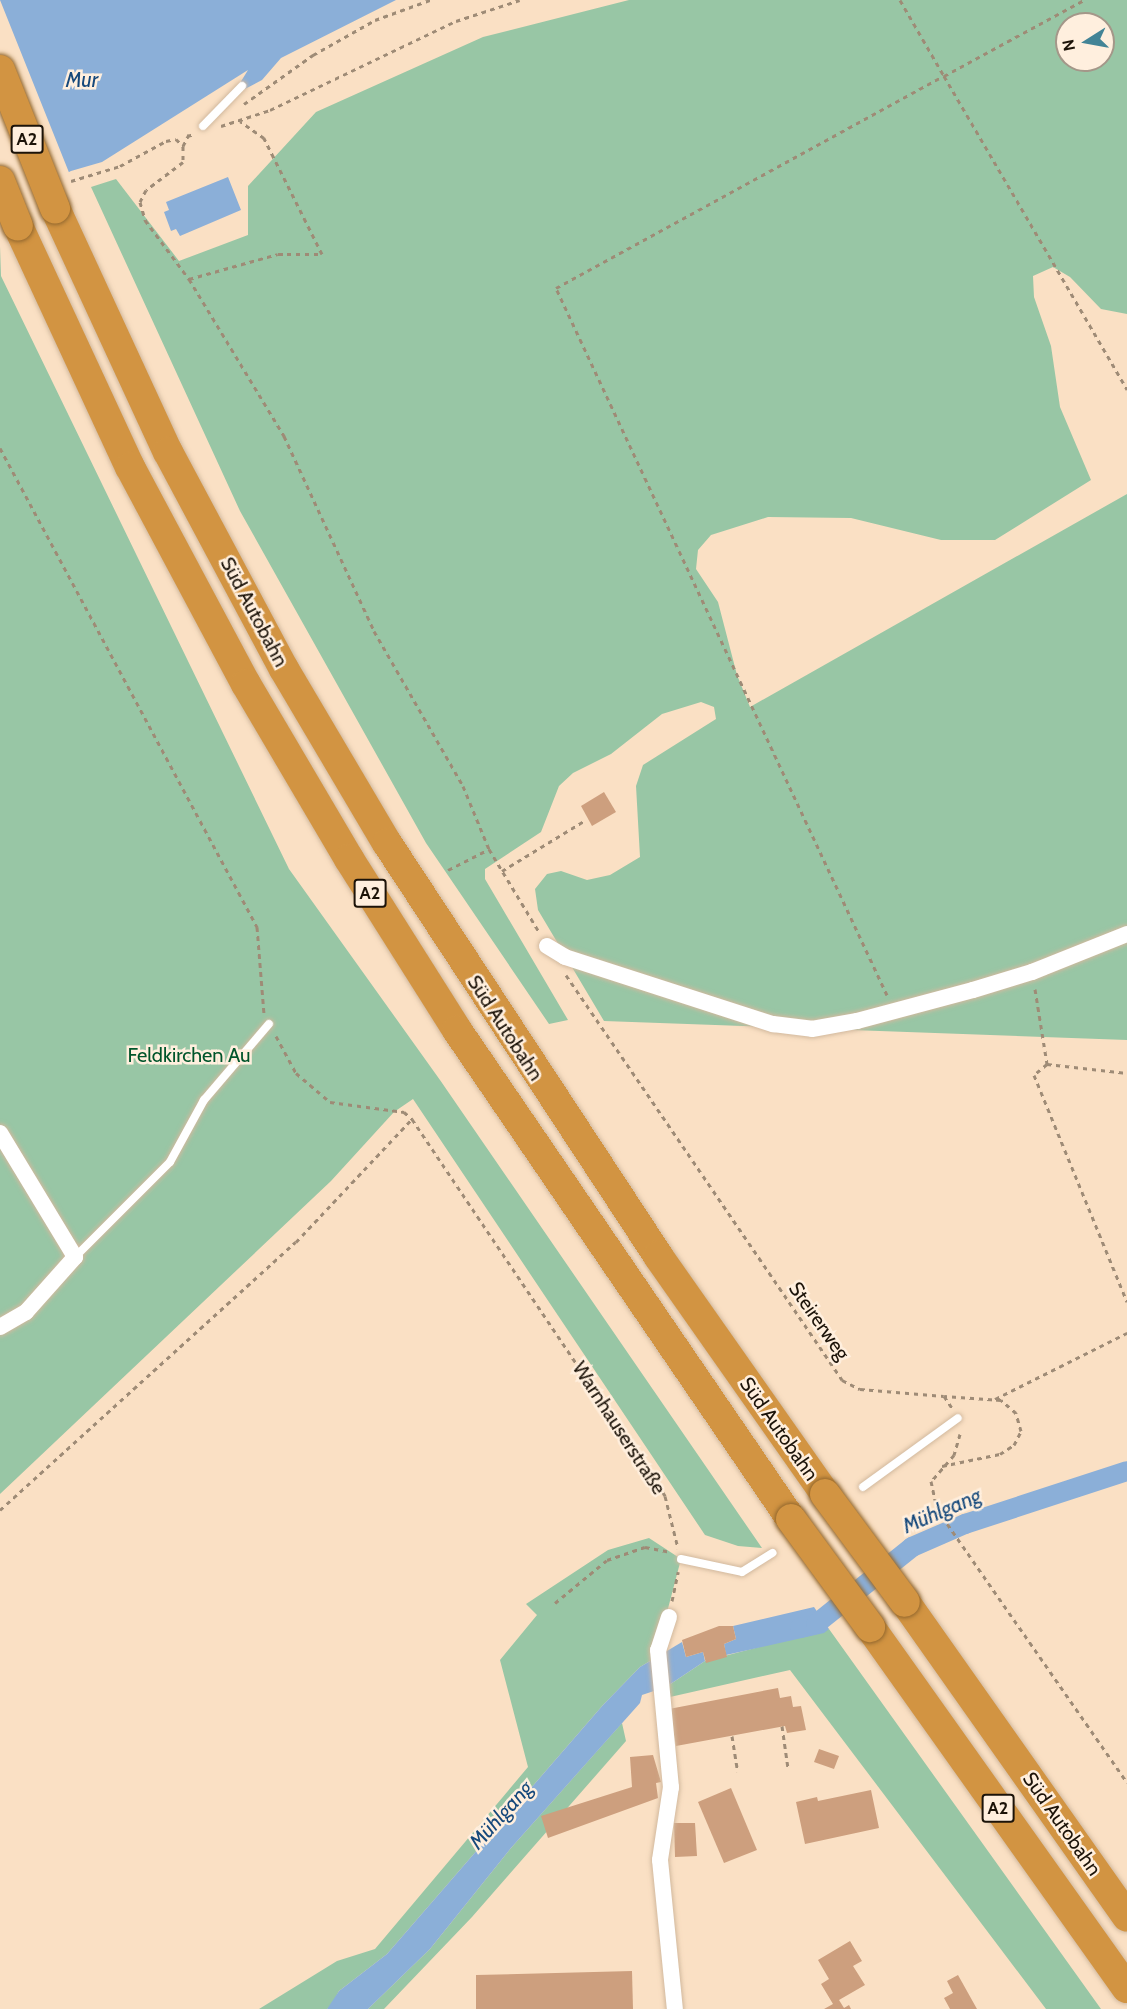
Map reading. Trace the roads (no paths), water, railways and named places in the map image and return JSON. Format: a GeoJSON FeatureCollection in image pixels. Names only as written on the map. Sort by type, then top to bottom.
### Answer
{"type":"FeatureCollection","features":[{"type":"Feature","properties":{"kind":"highway","name":"Süd Autobahn"},"geometry":{"type":"LineString","coordinates":[[0,70],[55,208],[168,452],[284,669],[381,833],[495,1014],[645,1237],[1127,1917]]}},
{"type":"Feature","properties":{"kind":"highway","name":"Süd Autobahn"},"geometry":{"type":"LineString","coordinates":[[0,181],[18,226],[135,477],[246,684],[349,859],[470,1050],[791,1519],[1127,1988]]}},
{"type":"Feature","properties":{"kind":"street"},"geometry":{"type":"LineString","coordinates":[[547,946],[565,957],[773,1024],[812,1029],[894,1011],[1032,972],[1127,934]]}},
{"type":"Feature","properties":{"kind":"street"},"geometry":{"type":"LineString","coordinates":[[0,1133],[75,1257],[26,1312],[0,1327]]}},
{"type":"Feature","properties":{"kind":"street"},"geometry":{"type":"LineString","coordinates":[[669,1617],[658,1650],[671,1787],[660,1872],[675,2009]]}},
{"type":"Feature","properties":{"kind":"lane"},"geometry":{"type":"LineString","coordinates":[[200,129],[242,86]]}},
{"type":"Feature","properties":{"kind":"lane"},"geometry":{"type":"LineString","coordinates":[[75,1257],[170,1162],[204,1100],[269,1024]]}},
{"type":"Feature","properties":{"kind":"lane"},"geometry":{"type":"LineString","coordinates":[[863,1487],[958,1418]]}},
{"type":"Feature","properties":{"kind":"lane"},"geometry":{"type":"LineString","coordinates":[[681,1559],[742,1572],[773,1553]]}},
{"type":"Feature","properties":{"kind":"water","name":"Mur"},"geometry":{"type":"Polygon","coordinates":[[[0,0],[396,0],[281,58],[262,80],[245,89],[240,83],[248,70],[102,162],[71,171],[0,207],[0,0]]]}},
{"type":"Feature","properties":{"kind":"water"},"geometry":{"type":"Polygon","coordinates":[[[228,177],[241,210],[180,236],[176,229],[171,231],[164,212],[169,210],[166,202],[228,177]]]}},
{"type":"Feature","properties":{"kind":"water"},"geometry":{"type":"Polygon","coordinates":[[[814,1607],[829,1629],[824,1633],[726,1655],[724,1644],[736,1639],[733,1626],[814,1607]]]}},
{"type":"Feature","properties":{"kind":"water","name":"Mühlgang"},"geometry":{"type":"Polygon","coordinates":[[[682,1642],[686,1657],[703,1652],[705,1661],[666,1687],[642,1695],[640,1703],[511,1848],[430,1949],[368,2009],[327,2009],[339,1991],[387,1954],[603,1705],[640,1667],[682,1642]]]}},
{"type":"Feature","properties":{"kind":"waterway","name":"Mühlgang"},"geometry":{"type":"LineString","coordinates":[[800,1628],[816,1624],[912,1547],[965,1524],[1127,1471]]}},
{"type":"Feature","properties":{"kind":"park label","name":"Feldkirchen Au"},"geometry":{"type":"Point","coordinates":[189,1055]}}]}
